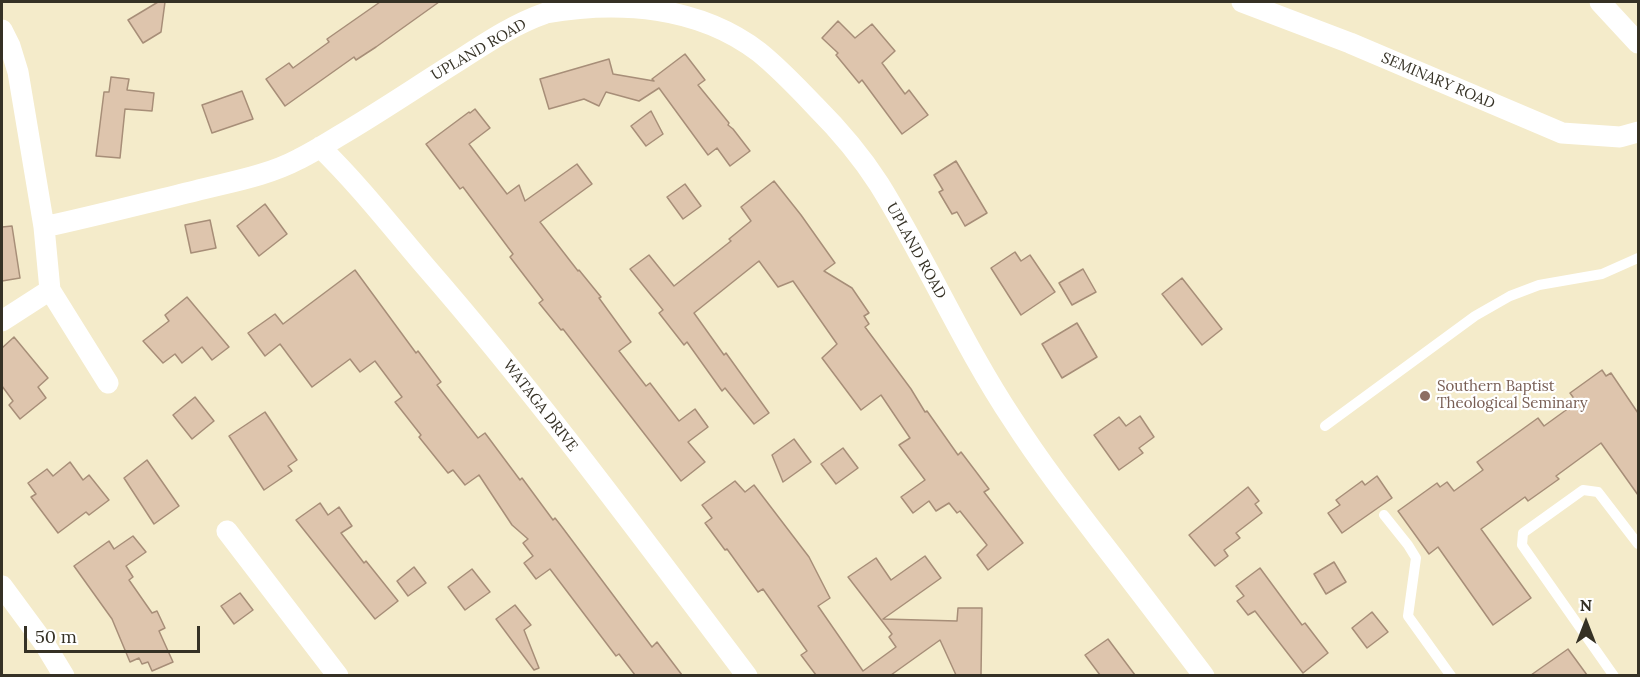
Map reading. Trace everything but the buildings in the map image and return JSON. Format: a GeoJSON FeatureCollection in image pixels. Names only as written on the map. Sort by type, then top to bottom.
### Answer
{"type":"FeatureCollection","features":[{"type":"Feature","properties":{"kind":"street","name":"UPLAND ROAD"},"geometry":{"type":"LineString","coordinates":[[44,226],[257,176],[298,160],[360,124],[487,42],[547,13],[586,3],[609,2],[640,3],[675,9],[711,23],[758,52],[789,78],[833,124],[877,181],[1012,419],[1055,480],[1204,675]]}},
{"type":"Feature","properties":{"kind":"street","name":"SEMINARY ROAD"},"geometry":{"type":"LineString","coordinates":[[1242,2],[1350,43],[1562,133],[1620,137],[1638,132]]}},
{"type":"Feature","properties":{"kind":"street"},"geometry":{"type":"LineString","coordinates":[[1600,2],[1638,43]]}},
{"type":"Feature","properties":{"kind":"street"},"geometry":{"type":"LineString","coordinates":[[2,30],[18,72],[44,226],[50,290],[108,383]]}},
{"type":"Feature","properties":{"kind":"street","name":"WATAGA DRIVE"},"geometry":{"type":"LineString","coordinates":[[320,147],[342,169],[461,306],[555,423],[747,675]]}},
{"type":"Feature","properties":{"kind":"street"},"geometry":{"type":"LineString","coordinates":[[2,321],[50,290]]}},
{"type":"Feature","properties":{"kind":"street"},"geometry":{"type":"LineString","coordinates":[[227,531],[338,675]]}},
{"type":"Feature","properties":{"kind":"street"},"geometry":{"type":"LineString","coordinates":[[2,586],[44,643],[64,675]]}},
{"type":"Feature","properties":{"kind":"lane"},"geometry":{"type":"LineString","coordinates":[[1325,426],[1475,316],[1510,296],[1539,285],[1602,274],[1638,258]]}},
{"type":"Feature","properties":{"kind":"lane"},"geometry":{"type":"LineString","coordinates":[[1614,675],[1522,545],[1523,532],[1583,490],[1598,492],[1638,544]]}},
{"type":"Feature","properties":{"kind":"lane"},"geometry":{"type":"LineString","coordinates":[[1384,515],[1416,558],[1408,616],[1451,675]]}},
{"type":"Feature","properties":{"kind":"place","name":"Southern Baptist Theological Seminary"},"geometry":{"type":"Point","coordinates":[1425,396]}}]}
